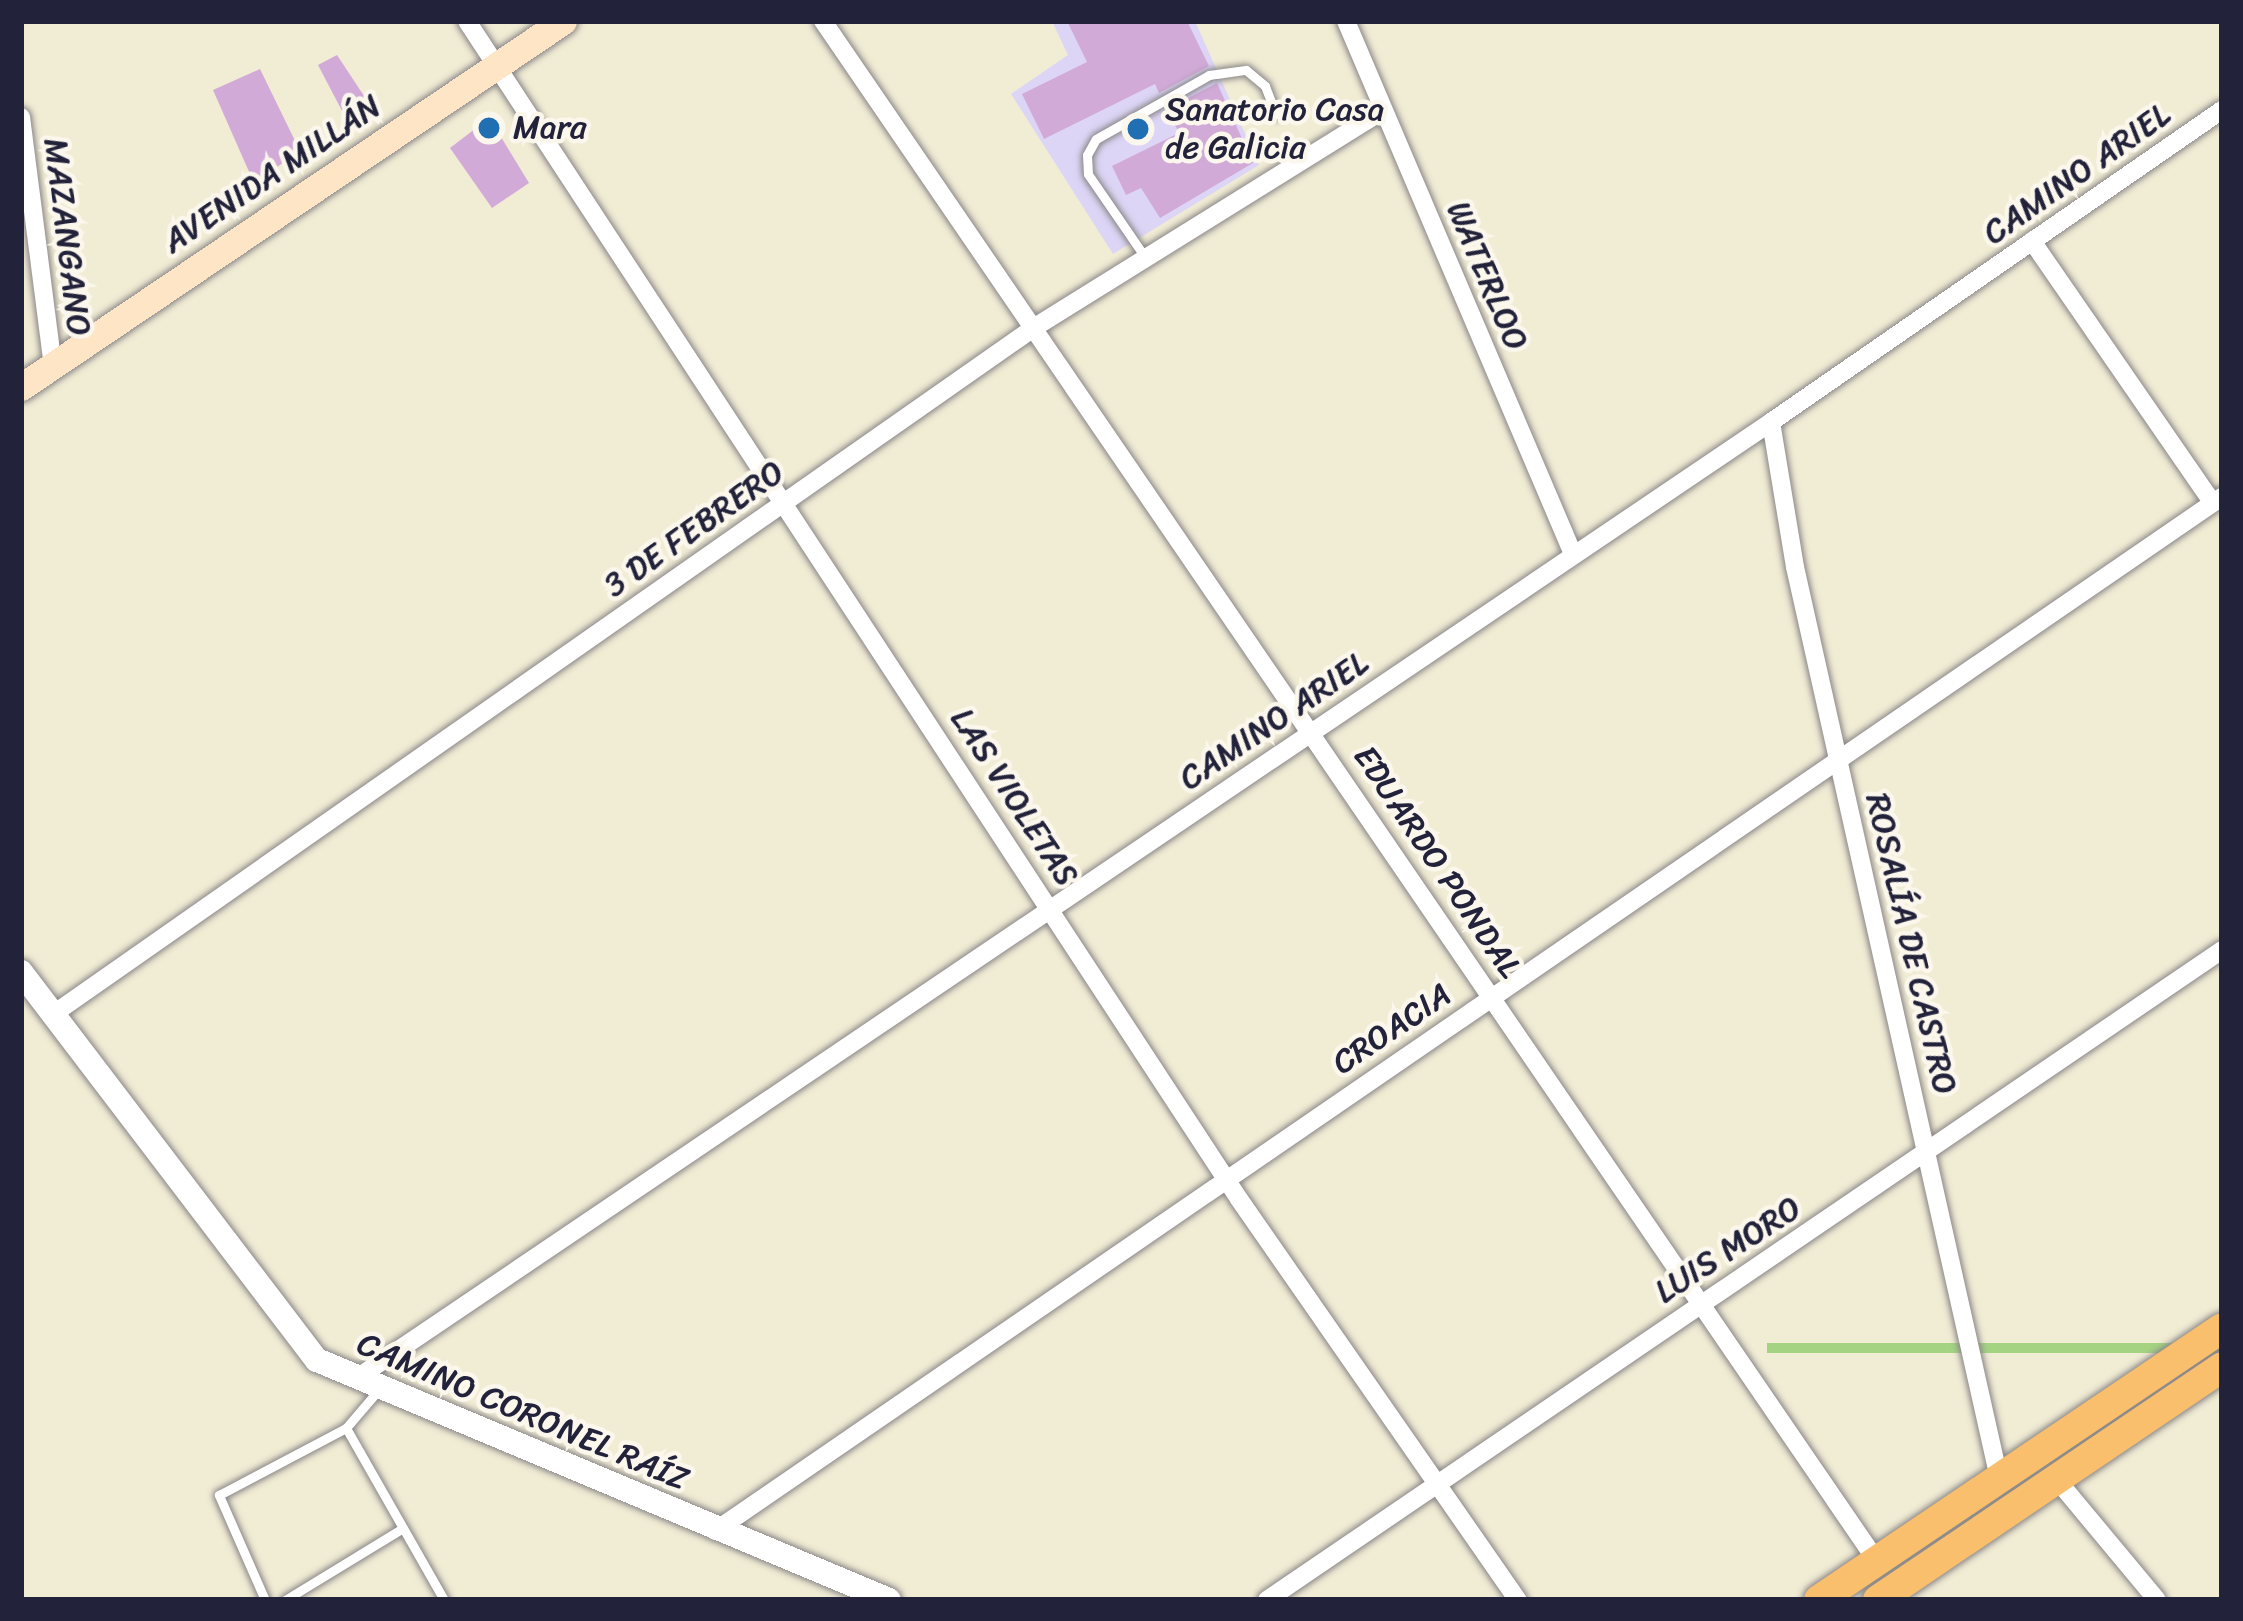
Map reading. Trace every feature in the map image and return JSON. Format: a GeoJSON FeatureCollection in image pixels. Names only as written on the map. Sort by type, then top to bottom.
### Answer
{"type":"FeatureCollection","features":[{"type":"Feature","properties":{"kind":"main road","name":"AVENIDA MILLÁN"},"geometry":{"type":"LineString","coordinates":[[21,387],[563,21]]}},
{"type":"Feature","properties":{"kind":"main road"},"geometry":{"type":"LineString","coordinates":[[1819,1600],[2222,1328]]}},
{"type":"Feature","properties":{"kind":"main road"},"geometry":{"type":"LineString","coordinates":[[1878,1600],[2222,1367]]}},
{"type":"Feature","properties":{"kind":"street","name":"LAS VIOLETAS"},"geometry":{"type":"LineString","coordinates":[[467,21],[1226,1178],[1518,1600]]}},
{"type":"Feature","properties":{"kind":"street","name":"EDUARDO PONDAL"},"geometry":{"type":"LineString","coordinates":[[823,21],[1876,1560]]}},
{"type":"Feature","properties":{"kind":"street","name":"WATERLOO"},"geometry":{"type":"LineString","coordinates":[[1346,21],[1574,554]]}},
{"type":"Feature","properties":{"kind":"street","name":"3 DE FEBRERO"},"geometry":{"type":"LineString","coordinates":[[52,1015],[1035,328],[1383,110]]}},
{"type":"Feature","properties":{"kind":"street","name":"CAMINO ARIEL"},"geometry":{"type":"LineString","coordinates":[[369,1383],[2222,110]]}},
{"type":"Feature","properties":{"kind":"street","name":"MAZANGANO"},"geometry":{"type":"LineString","coordinates":[[21,117],[53,366]]}},
{"type":"Feature","properties":{"kind":"street"},"geometry":{"type":"LineString","coordinates":[[2032,241],[2218,500]]}},
{"type":"Feature","properties":{"kind":"street","name":"ROSALÍA DE CASTRO"},"geometry":{"type":"LineString","coordinates":[[1772,422],[1795,567],[1999,1478]]}},
{"type":"Feature","properties":{"kind":"street","name":"CROACIA"},"geometry":{"type":"LineString","coordinates":[[715,1531],[2218,500]]}},
{"type":"Feature","properties":{"kind":"street","name":"LUIS MORO"},"geometry":{"type":"LineString","coordinates":[[1267,1600],[1702,1302],[1928,1155],[2222,950]]}},
{"type":"Feature","properties":{"kind":"street","name":"CAMINO CORONEL RAÍZ"},"geometry":{"type":"LineString","coordinates":[[21,972],[254,1273],[307,1351],[369,1383],[889,1600]]}},
{"type":"Feature","properties":{"kind":"street"},"geometry":{"type":"LineString","coordinates":[[2057,1480],[2157,1600]]}},
{"type":"Feature","properties":{"kind":"lane"},"geometry":{"type":"LineString","coordinates":[[1147,260],[1088,174],[1087,155],[1096,139],[1209,75],[1246,70],[1265,86],[1276,114]]}},
{"type":"Feature","properties":{"kind":"lane"},"geometry":{"type":"LineString","coordinates":[[265,1600],[219,1495],[346,1428],[369,1383]]}},
{"type":"Feature","properties":{"kind":"lane"},"geometry":{"type":"LineString","coordinates":[[346,1428],[444,1600]]}},
{"type":"Feature","properties":{"kind":"lane"},"geometry":{"type":"LineString","coordinates":[[285,1600],[403,1528]]}},
{"type":"Feature","properties":{"kind":"shaded area","name":"Sanatorio Casa de Galicia"},"geometry":{"type":"Polygon","coordinates":[[[1052,21],[1195,21],[1259,165],[1113,254],[1011,94],[1068,55],[1052,21]]]}},
{"type":"Feature","properties":{"kind":"green space"},"geometry":{"type":"Polygon","coordinates":[[[1767,1343],[2222,1343],[2222,1353],[1767,1353],[1767,1343]]]}},
{"type":"Feature","properties":{"kind":"building"},"geometry":{"type":"Polygon","coordinates":[[[1067,21],[1187,21],[1209,66],[1159,93],[1155,84],[1044,139],[1022,94],[1087,62],[1067,21]]]}},
{"type":"Feature","properties":{"kind":"building"},"geometry":{"type":"Polygon","coordinates":[[[337,55],[374,111],[351,128],[318,65],[337,55]]]}},
{"type":"Feature","properties":{"kind":"building"},"geometry":{"type":"Polygon","coordinates":[[[260,69],[300,151],[254,183],[213,90],[260,69]]]}},
{"type":"Feature","properties":{"kind":"building"},"geometry":{"type":"Polygon","coordinates":[[[1217,83],[1253,163],[1160,218],[1141,188],[1126,195],[1112,166],[1179,133],[1167,109],[1217,83]]]}},
{"type":"Feature","properties":{"kind":"building"},"geometry":{"type":"Polygon","coordinates":[[[484,122],[493,124],[529,183],[492,208],[450,148],[484,122]]]}},
{"type":"Feature","properties":{"kind":"place","name":"Mara"},"geometry":{"type":"Point","coordinates":[489,128]}},
{"type":"Feature","properties":{"kind":"place","name":"Sanatorio Casa de Galicia"},"geometry":{"type":"Point","coordinates":[1138,129]}}]}
